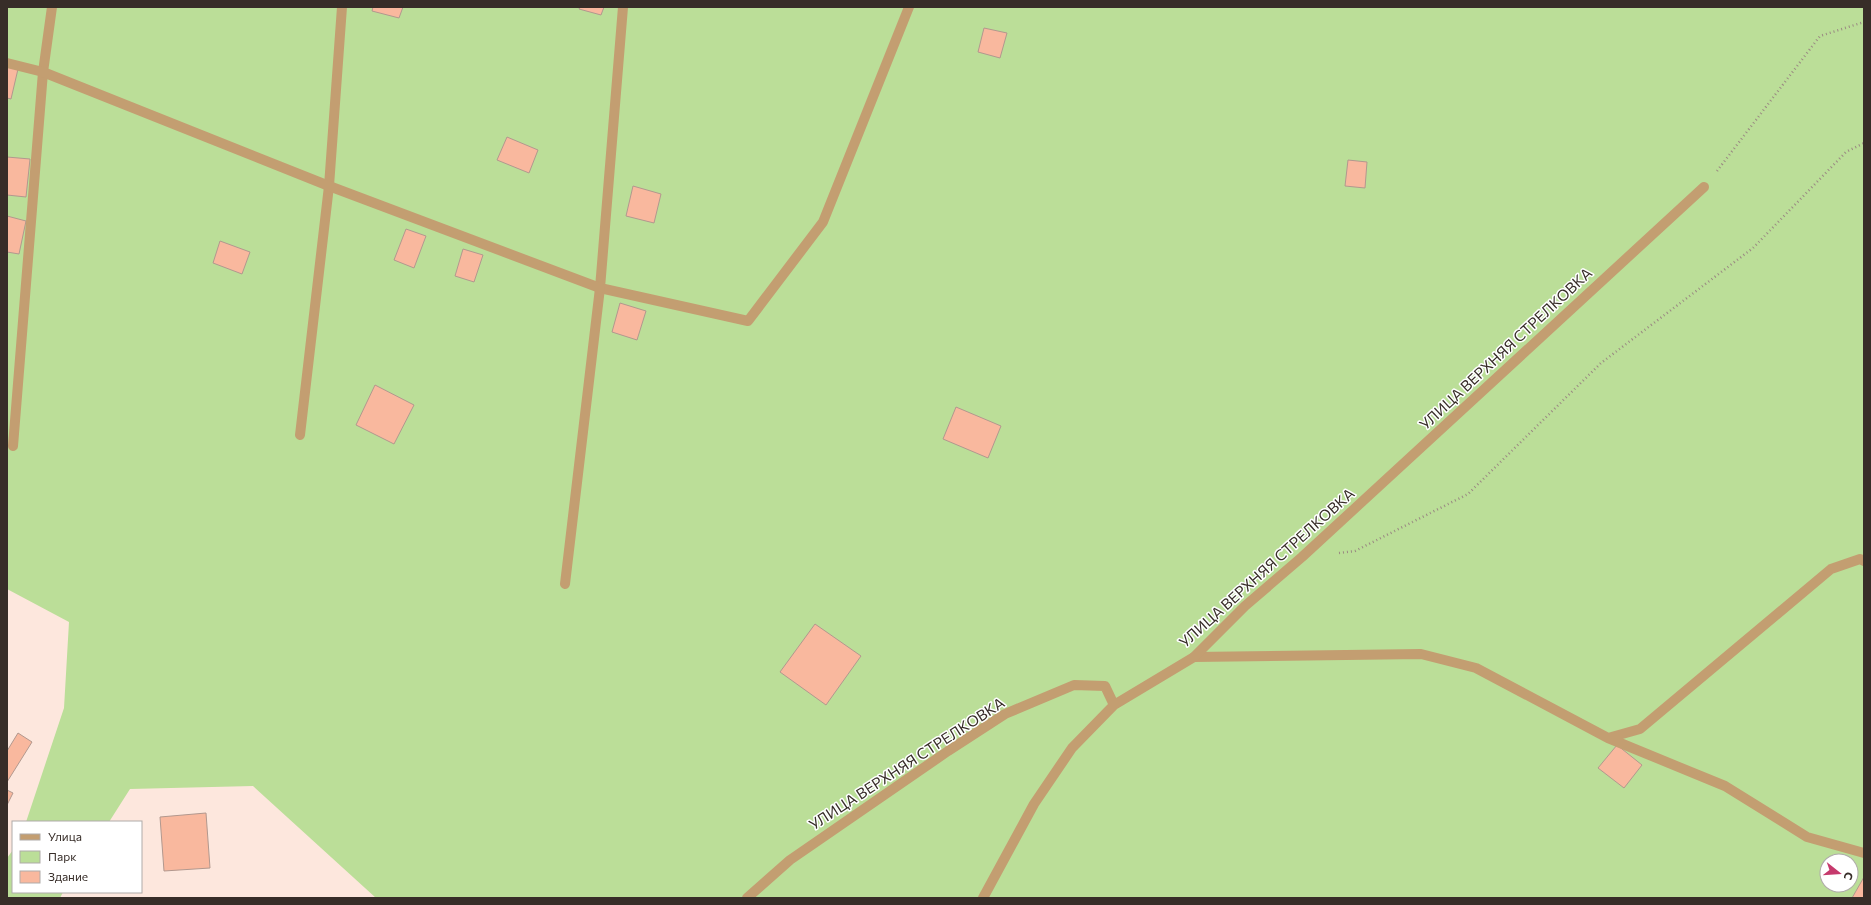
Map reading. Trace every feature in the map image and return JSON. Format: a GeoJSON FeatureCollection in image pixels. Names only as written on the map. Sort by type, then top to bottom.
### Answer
{"type":"FeatureCollection","features":[{"type":"Feature","properties":{"kind":"street"},"geometry":{"type":"LineString","coordinates":[[12,446],[43,72],[52,7]]}},
{"type":"Feature","properties":{"kind":"street"},"geometry":{"type":"LineString","coordinates":[[300,435],[329,186],[342,7]]}},
{"type":"Feature","properties":{"kind":"street"},"geometry":{"type":"LineString","coordinates":[[566,584],[600,288],[623,7]]}},
{"type":"Feature","properties":{"kind":"street"},"geometry":{"type":"LineString","coordinates":[[7,63],[43,72],[329,186],[600,288],[748,321],[823,222],[909,7]]}},
{"type":"Feature","properties":{"kind":"street","name":"УЛИЦА ВЕРХНЯЯ СТРЕЛКОВКА"},"geometry":{"type":"LineString","coordinates":[[747,898],[790,860],[948,751],[1005,714],[1074,685],[1105,686],[1114,705],[1194,657],[1245,606],[1302,557],[1704,187]]}},
{"type":"Feature","properties":{"kind":"street"},"geometry":{"type":"LineString","coordinates":[[1608,738],[1640,729],[1831,569],[1860,559],[1864,561]]}},
{"type":"Feature","properties":{"kind":"street"},"geometry":{"type":"LineString","coordinates":[[1194,657],[1421,654],[1476,668],[1608,738],[1725,786],[1807,837],[1864,853]]}},
{"type":"Feature","properties":{"kind":"street"},"geometry":{"type":"LineString","coordinates":[[983,898],[1034,804],[1072,748],[1114,705]]}},
{"type":"Feature","properties":{"kind":"path"},"geometry":{"type":"LineString","coordinates":[[1704,187],[1820,36],[1864,22]]}},
{"type":"Feature","properties":{"kind":"path"},"geometry":{"type":"LineString","coordinates":[[1302,557],[1355,551],[1468,494],[1601,363],[1753,248],[1846,152],[1864,143]]}},
{"type":"Feature","properties":{"kind":"green space"},"geometry":{"type":"Polygon","coordinates":[[[7,7],[1864,7],[1864,898],[376,898],[253,786],[130,789],[110,821],[26,821],[64,708],[69,622],[7,589],[7,7]]]}},
{"type":"Feature","properties":{"kind":"green space"},"geometry":{"type":"Polygon","coordinates":[[[12,851],[12,893],[62,893],[60,898],[7,898],[7,858],[12,851]]]}},
{"type":"Feature","properties":{"kind":"building"},"geometry":{"type":"Polygon","coordinates":[[[373,7],[403,7],[399,18],[372,11],[373,7]]]}},
{"type":"Feature","properties":{"kind":"building"},"geometry":{"type":"Polygon","coordinates":[[[580,7],[604,7],[601,15],[579,9],[580,7]]]}},
{"type":"Feature","properties":{"kind":"building"},"geometry":{"type":"Polygon","coordinates":[[[984,28],[1007,33],[1000,58],[978,52],[984,28]]]}},
{"type":"Feature","properties":{"kind":"building"},"geometry":{"type":"Polygon","coordinates":[[[7,66],[18,69],[11,99],[7,98],[7,66]]]}},
{"type":"Feature","properties":{"kind":"building"},"geometry":{"type":"Polygon","coordinates":[[[507,137],[538,150],[529,173],[497,160],[507,137]]]}},
{"type":"Feature","properties":{"kind":"building"},"geometry":{"type":"Polygon","coordinates":[[[7,157],[30,159],[26,197],[7,195],[7,157]]]}},
{"type":"Feature","properties":{"kind":"building"},"geometry":{"type":"Polygon","coordinates":[[[1348,160],[1367,162],[1365,188],[1345,186],[1348,160]]]}},
{"type":"Feature","properties":{"kind":"building"},"geometry":{"type":"Polygon","coordinates":[[[633,186],[661,194],[654,223],[626,216],[633,186]]]}},
{"type":"Feature","properties":{"kind":"building"},"geometry":{"type":"Polygon","coordinates":[[[7,216],[26,221],[19,254],[7,252],[7,216]]]}},
{"type":"Feature","properties":{"kind":"building"},"geometry":{"type":"Polygon","coordinates":[[[406,229],[426,236],[414,268],[394,260],[406,229]]]}},
{"type":"Feature","properties":{"kind":"building"},"geometry":{"type":"Polygon","coordinates":[[[220,241],[250,252],[242,274],[213,263],[220,241]]]}},
{"type":"Feature","properties":{"kind":"building"},"geometry":{"type":"Polygon","coordinates":[[[463,249],[483,255],[474,282],[455,276],[463,249]]]}},
{"type":"Feature","properties":{"kind":"building"},"geometry":{"type":"Polygon","coordinates":[[[620,303],[646,311],[637,340],[612,332],[620,303]]]}},
{"type":"Feature","properties":{"kind":"building"},"geometry":{"type":"Polygon","coordinates":[[[375,385],[414,405],[394,444],[356,425],[375,385]]]}},
{"type":"Feature","properties":{"kind":"building"},"geometry":{"type":"Polygon","coordinates":[[[956,407],[1001,426],[988,458],[943,439],[956,407]]]}},
{"type":"Feature","properties":{"kind":"building"},"geometry":{"type":"Polygon","coordinates":[[[815,624],[861,656],[826,705],[780,672],[815,624]]]}},
{"type":"Feature","properties":{"kind":"building"},"geometry":{"type":"Polygon","coordinates":[[[18,733],[32,742],[7,782],[7,751],[18,733]]]}},
{"type":"Feature","properties":{"kind":"building"},"geometry":{"type":"Polygon","coordinates":[[[1617,745],[1642,765],[1624,788],[1598,768],[1617,745]]]}},
{"type":"Feature","properties":{"kind":"building"},"geometry":{"type":"Polygon","coordinates":[[[7,790],[13,793],[7,805],[7,790]]]}},
{"type":"Feature","properties":{"kind":"building"},"geometry":{"type":"Polygon","coordinates":[[[206,813],[210,868],[164,871],[160,817],[206,813]]]}},
{"type":"Feature","properties":{"kind":"building"},"geometry":{"type":"Polygon","coordinates":[[[1864,877],[1864,898],[1852,898],[1855,893],[1859,893],[1859,886],[1864,877]]]}}]}
